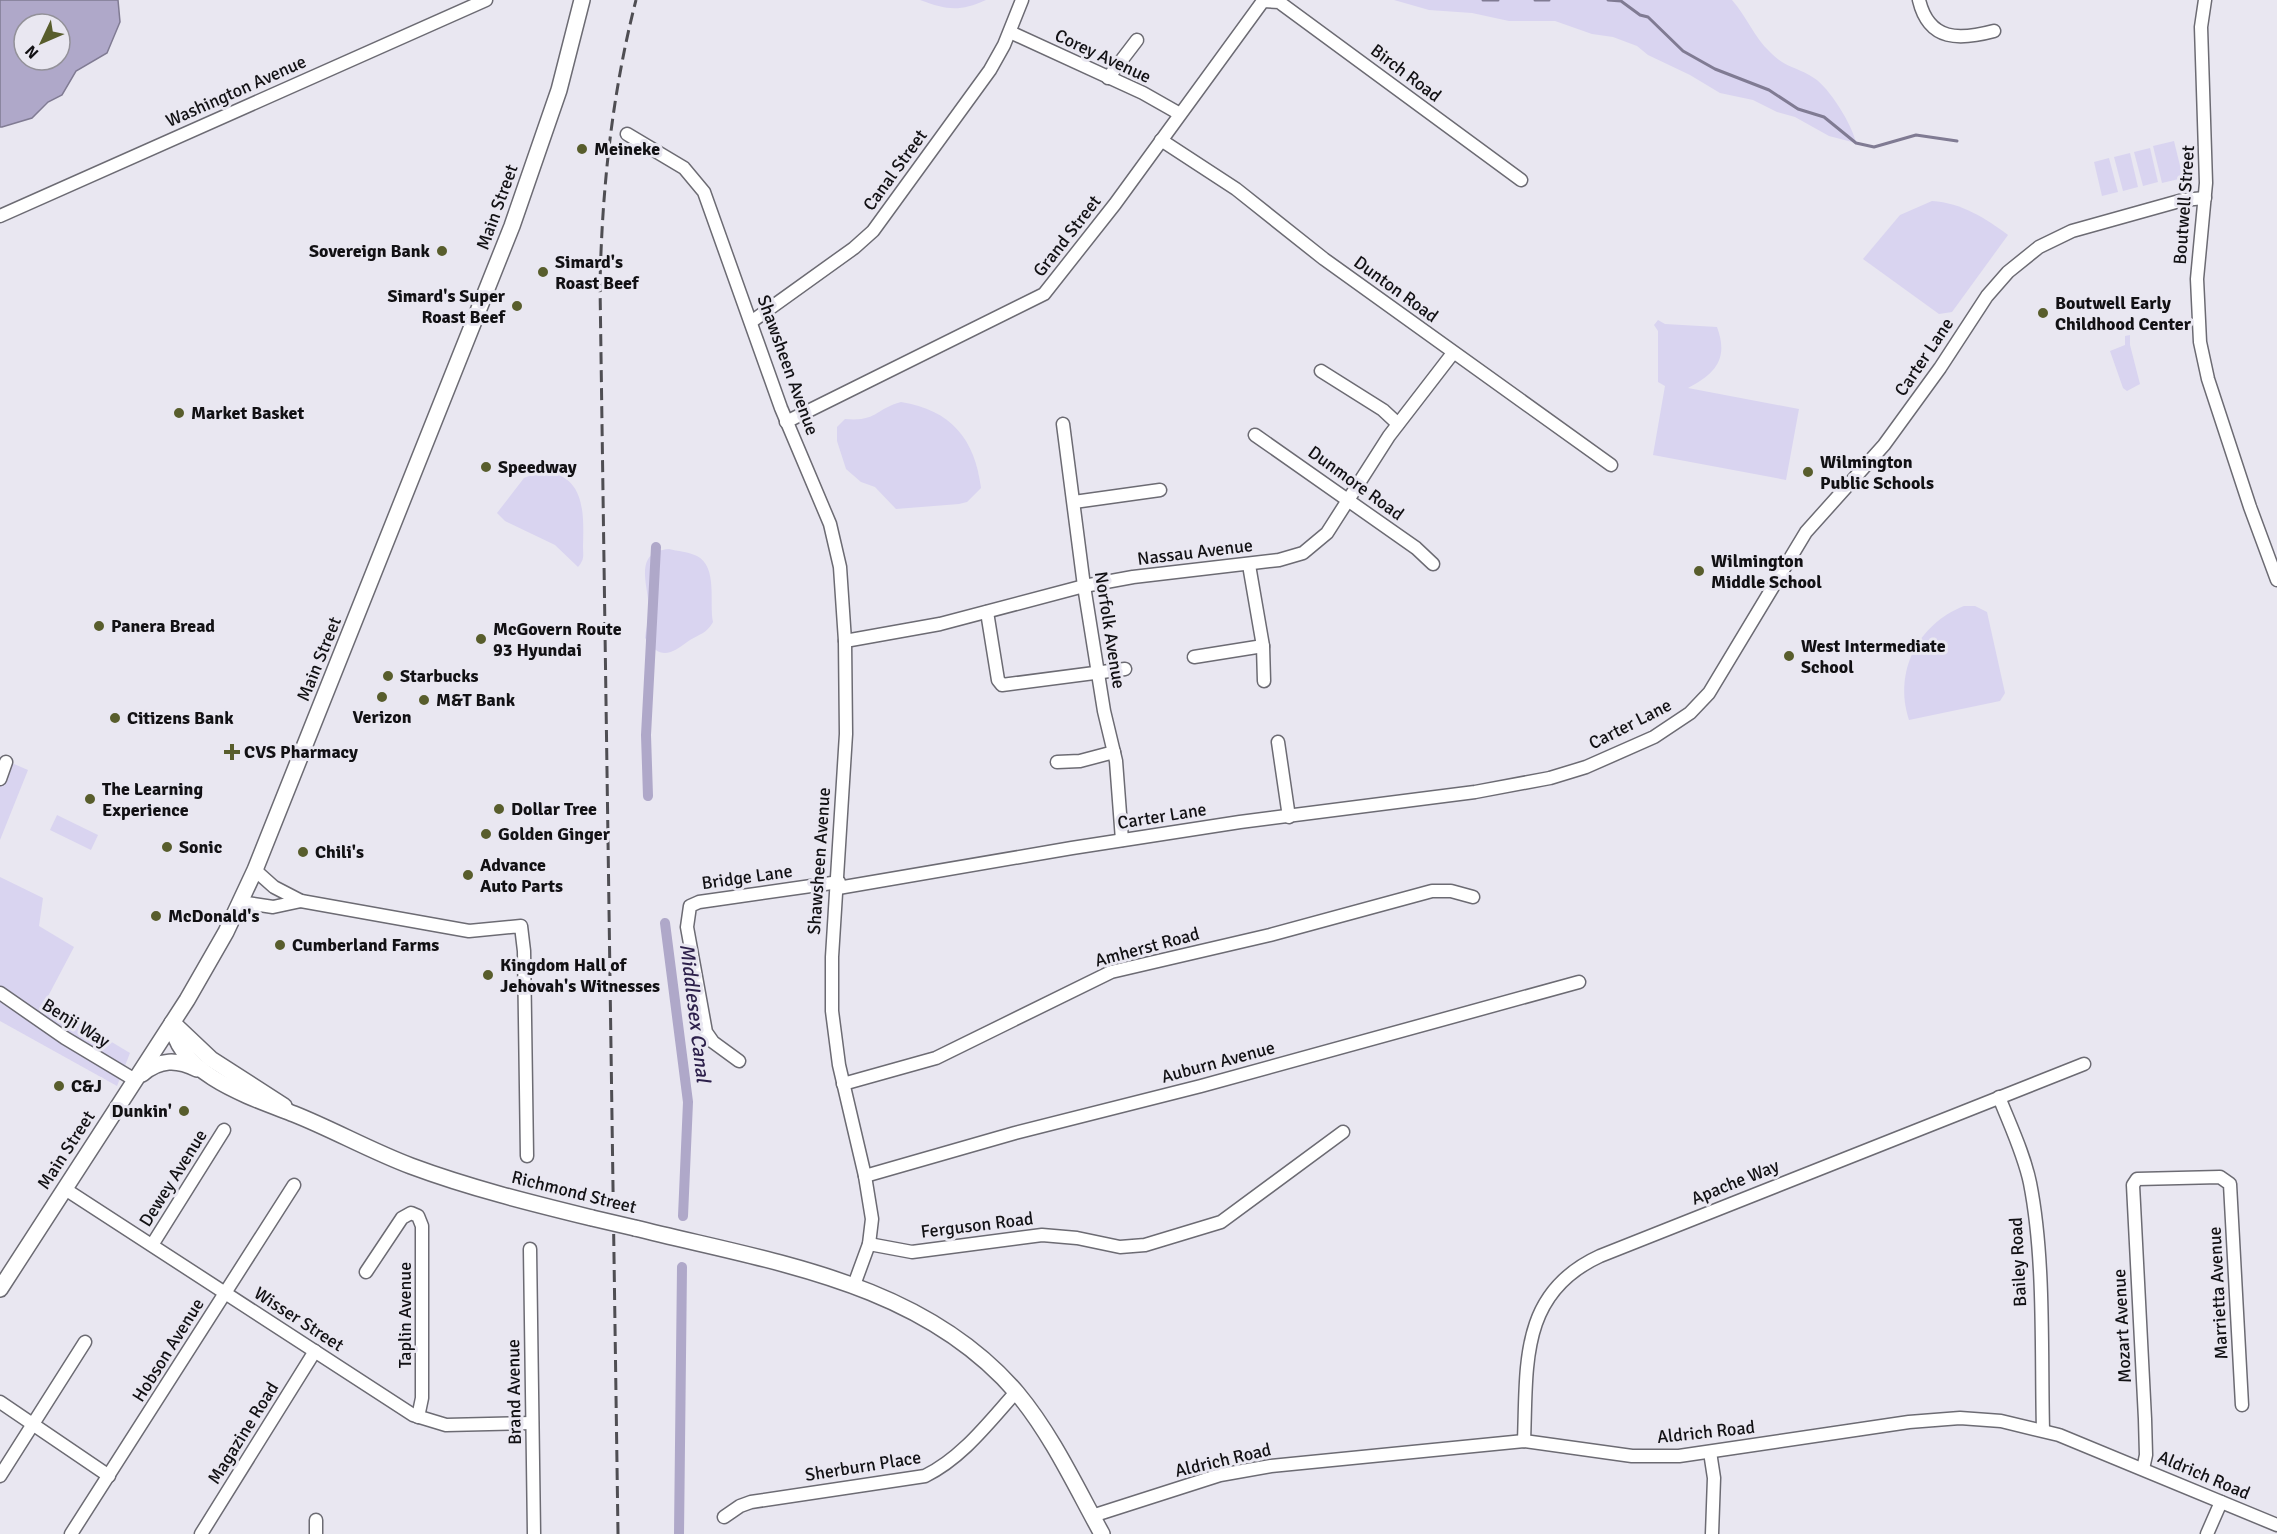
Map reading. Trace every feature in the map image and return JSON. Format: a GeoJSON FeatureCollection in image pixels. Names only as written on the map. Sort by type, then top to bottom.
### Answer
{"type":"FeatureCollection","features":[{"type":"Feature","properties":{"kind":"main road","name":"Main Street"},"geometry":{"type":"LineString","coordinates":[[0,1288],[208,965],[255,870],[512,226],[559,90],[582,0]]}},
{"type":"Feature","properties":{"kind":"main road","name":"Richmond Street"},"geometry":{"type":"LineString","coordinates":[[172,1023],[179,1045],[208,1074],[252,1098],[412,1166],[470,1185],[592,1218],[635,1227],[854,1285]]}},
{"type":"Feature","properties":{"kind":"main road","name":"Richmond Street"},"geometry":{"type":"LineString","coordinates":[[172,1023],[211,1059],[294,1114]]}},
{"type":"Feature","properties":{"kind":"main road"},"geometry":{"type":"LineString","coordinates":[[135,1080],[155,1065],[171,1061],[208,1074]]}},
{"type":"Feature","properties":{"kind":"main road"},"geometry":{"type":"LineString","coordinates":[[854,1285],[904,1306],[948,1332],[978,1355],[1016,1392],[1046,1435],[1102,1534]]}},
{"type":"Feature","properties":{"kind":"street","name":"Washington Avenue"},"geometry":{"type":"LineString","coordinates":[[0,216],[486,0]]}},
{"type":"Feature","properties":{"kind":"street","name":"Canal Street"},"geometry":{"type":"LineString","coordinates":[[751,322],[868,236],[980,84],[1010,32],[1022,0]]}},
{"type":"Feature","properties":{"kind":"street","name":"Grand Street"},"geometry":{"type":"LineString","coordinates":[[786,422],[1044,294],[1161,140],[1259,5],[1268,0]]}},
{"type":"Feature","properties":{"kind":"street","name":"Birch Road"},"geometry":{"type":"LineString","coordinates":[[1268,0],[1279,2],[1521,180]]}},
{"type":"Feature","properties":{"kind":"street"},"geometry":{"type":"LineString","coordinates":[[1919,0],[1927,19],[1947,35],[1966,38],[1994,30]]}},
{"type":"Feature","properties":{"kind":"street","name":"Boutwell Street"},"geometry":{"type":"LineString","coordinates":[[2205,0],[2201,27],[2206,144],[2205,198],[2197,279],[2200,342],[2208,379],[2250,507],[2277,580]]}},
{"type":"Feature","properties":{"kind":"street","name":"Corey Avenue"},"geometry":{"type":"LineString","coordinates":[[1010,32],[1180,114]]}},
{"type":"Feature","properties":{"kind":"street"},"geometry":{"type":"LineString","coordinates":[[1108,78],[1137,40]]}},
{"type":"Feature","properties":{"kind":"street","name":"Shawsheen Avenue"},"geometry":{"type":"LineString","coordinates":[[627,134],[684,168],[704,192],[786,422],[834,538],[841,584],[845,641],[846,759],[831,993],[833,1030],[843,1084],[866,1176],[872,1219],[869,1244],[854,1285]]}},
{"type":"Feature","properties":{"kind":"street","name":"Dunton Road"},"geometry":{"type":"LineString","coordinates":[[1161,140],[1247,198],[1324,259],[1611,465]]}},
{"type":"Feature","properties":{"kind":"street","name":"Carter Lane"},"geometry":{"type":"LineString","coordinates":[[838,885],[1122,840],[1475,792],[1550,778],[1619,753],[1673,725],[1690,713],[1709,693],[1806,532],[1884,445],[1940,368],[1987,296],[2008,272],[2039,247],[2072,231],[2172,203],[2205,198]]}},
{"type":"Feature","properties":{"kind":"street","name":"Nassau Avenue"},"geometry":{"type":"LineString","coordinates":[[845,641],[987,612],[1084,586],[1141,576],[1249,565],[1292,557],[1311,548],[1327,532],[1398,424],[1454,352]]}},
{"type":"Feature","properties":{"kind":"street"},"geometry":{"type":"LineString","coordinates":[[1322,371],[1383,410],[1398,424]]}},
{"type":"Feature","properties":{"kind":"street","name":"Norfolk Avenue"},"geometry":{"type":"LineString","coordinates":[[1063,424],[1084,586],[1114,752],[1122,840]]}},
{"type":"Feature","properties":{"kind":"street","name":"Dunmore Road"},"geometry":{"type":"LineString","coordinates":[[1254,435],[1423,553],[1433,564]]}},
{"type":"Feature","properties":{"kind":"street"},"geometry":{"type":"LineString","coordinates":[[1074,502],[1160,490]]}},
{"type":"Feature","properties":{"kind":"street"},"geometry":{"type":"LineString","coordinates":[[1249,565],[1263,646],[1264,681]]}},
{"type":"Feature","properties":{"kind":"street"},"geometry":{"type":"LineString","coordinates":[[987,612],[998,680],[1002,685],[1125,669]]}},
{"type":"Feature","properties":{"kind":"street"},"geometry":{"type":"LineString","coordinates":[[1194,657],[1263,646]]}},
{"type":"Feature","properties":{"kind":"street"},"geometry":{"type":"LineString","coordinates":[[1278,742],[1289,817]]}},
{"type":"Feature","properties":{"kind":"street"},"geometry":{"type":"LineString","coordinates":[[1057,762],[1080,761],[1114,752]]}},
{"type":"Feature","properties":{"kind":"street"},"geometry":{"type":"LineString","coordinates":[[0,779],[6,762]]}},
{"type":"Feature","properties":{"kind":"street"},"geometry":{"type":"LineString","coordinates":[[255,870],[274,887],[301,901],[469,931],[521,926],[524,951],[527,1156]]}},
{"type":"Feature","properties":{"kind":"street","name":"Bridge Lane"},"geometry":{"type":"LineString","coordinates":[[739,1061],[713,1042],[706,1032],[689,939],[687,920],[690,906],[699,902],[838,885]]}},
{"type":"Feature","properties":{"kind":"street","name":"Amherst Road"},"geometry":{"type":"LineString","coordinates":[[843,1084],[936,1058],[1111,972],[1270,935],[1432,891],[1451,891],[1473,897]]}},
{"type":"Feature","properties":{"kind":"street"},"geometry":{"type":"LineString","coordinates":[[240,902],[273,907],[301,901]]}},
{"type":"Feature","properties":{"kind":"street","name":"Auburn Avenue"},"geometry":{"type":"LineString","coordinates":[[866,1176],[1015,1132],[1201,1086],[1579,982]]}},
{"type":"Feature","properties":{"kind":"street","name":"Benji Way"},"geometry":{"type":"LineString","coordinates":[[0,993],[56,1032],[135,1080]]}},
{"type":"Feature","properties":{"kind":"street","name":"Apache Way"},"geometry":{"type":"LineString","coordinates":[[1524,1441],[1530,1338],[1545,1303],[1571,1273],[1598,1257],[2084,1064]]}},
{"type":"Feature","properties":{"kind":"street","name":"Bailey Road"},"geometry":{"type":"LineString","coordinates":[[1999,1097],[2024,1163],[2032,1197],[2038,1270],[2043,1430]]}},
{"type":"Feature","properties":{"kind":"street","name":"Dewey Avenue"},"geometry":{"type":"LineString","coordinates":[[152,1245],[224,1130]]}},
{"type":"Feature","properties":{"kind":"street","name":"Ferguson Road"},"geometry":{"type":"LineString","coordinates":[[869,1244],[912,1252],[1042,1235],[1077,1238],[1120,1247],[1145,1245],[1221,1222],[1343,1132]]}},
{"type":"Feature","properties":{"kind":"street","name":"Marrietta Avenue"},"geometry":{"type":"LineString","coordinates":[[2134,1181],[2220,1177],[2228,1180],[2231,1189],[2242,1405]]}},
{"type":"Feature","properties":{"kind":"street","name":"Mozart Avenue"},"geometry":{"type":"LineString","coordinates":[[2134,1181],[2145,1419],[2146,1455],[2143,1469]]}},
{"type":"Feature","properties":{"kind":"street","name":"Hobson Avenue"},"geometry":{"type":"LineString","coordinates":[[71,1534],[294,1185]]}},
{"type":"Feature","properties":{"kind":"street","name":"Wisser Street"},"geometry":{"type":"LineString","coordinates":[[64,1189],[418,1417],[446,1425],[532,1424]]}},
{"type":"Feature","properties":{"kind":"street","name":"Taplin Avenue"},"geometry":{"type":"LineString","coordinates":[[366,1272],[398,1223],[406,1215],[415,1214],[422,1222],[423,1277],[423,1398],[418,1417]]}},
{"type":"Feature","properties":{"kind":"street","name":"Brand Avenue"},"geometry":{"type":"LineString","coordinates":[[530,1249],[534,1534]]}},
{"type":"Feature","properties":{"kind":"street"},"geometry":{"type":"LineString","coordinates":[[0,1476],[85,1342]]}},
{"type":"Feature","properties":{"kind":"street","name":"Magazine Road"},"geometry":{"type":"LineString","coordinates":[[201,1534],[315,1351]]}},
{"type":"Feature","properties":{"kind":"street","name":"Sherburn Place"},"geometry":{"type":"LineString","coordinates":[[724,1517],[740,1506],[762,1499],[926,1476],[948,1463],[1016,1392]]}},
{"type":"Feature","properties":{"kind":"street"},"geometry":{"type":"LineString","coordinates":[[0,1402],[109,1476]]}},
{"type":"Feature","properties":{"kind":"street","name":"Aldrich Road"},"geometry":{"type":"LineString","coordinates":[[1092,1516],[1204,1480],[1254,1468],[1524,1441],[1632,1456],[1680,1456],[1909,1422],[1960,1418],[2001,1421],[2043,1430],[2277,1525]]}},
{"type":"Feature","properties":{"kind":"street"},"geometry":{"type":"LineString","coordinates":[[1710,1452],[1714,1478],[1712,1534]]}},
{"type":"Feature","properties":{"kind":"street"},"geometry":{"type":"LineString","coordinates":[[2207,1534],[2221,1502]]}},
{"type":"Feature","properties":{"kind":"street"},"geometry":{"type":"LineString","coordinates":[[316,1520],[316,1534]]}},
{"type":"Feature","properties":{"kind":"shaded area"},"geometry":{"type":"Polygon","coordinates":[[[0,0],[118,0],[120,22],[107,53],[76,71],[62,95],[48,102],[32,118],[0,127],[0,0]]]}},
{"type":"Feature","properties":{"kind":"shaded area"},"geometry":{"type":"Polygon","coordinates":[[[920,0],[986,0],[953,8],[920,0]]]}},
{"type":"Feature","properties":{"kind":"shaded area"},"geometry":{"type":"Polygon","coordinates":[[[1394,0],[1732,0],[1764,46],[1786,64],[1820,83],[1845,117],[1856,143],[1829,136],[1795,117],[1777,112],[1753,100],[1720,93],[1690,75],[1648,55],[1637,46],[1613,37],[1592,34],[1555,21],[1509,21],[1472,13],[1429,10],[1394,0]]]}},
{"type":"Feature","properties":{"kind":"shaded area"},"geometry":{"type":"Polygon","coordinates":[[[2174,141],[2183,178],[2162,183],[2153,146],[2174,141]]]}},
{"type":"Feature","properties":{"kind":"shaded area"},"geometry":{"type":"Polygon","coordinates":[[[2150,148],[2158,182],[2143,186],[2134,152],[2150,148]]]}},
{"type":"Feature","properties":{"kind":"shaded area"},"geometry":{"type":"Polygon","coordinates":[[[2130,153],[2138,187],[2123,191],[2114,157],[2130,153]]]}},
{"type":"Feature","properties":{"kind":"shaded area"},"geometry":{"type":"Polygon","coordinates":[[[2109,158],[2118,192],[2102,196],[2094,162],[2109,158]]]}},
{"type":"Feature","properties":{"kind":"shaded area"},"geometry":{"type":"Polygon","coordinates":[[[1932,201],[1943,202],[1973,212],[2008,235],[1952,312],[1939,314],[1863,259],[1900,215],[1932,201]]]}},
{"type":"Feature","properties":{"kind":"shaded area"},"geometry":{"type":"Polygon","coordinates":[[[1658,320],[1665,324],[1717,327],[1721,348],[1717,364],[1706,377],[1688,388],[1799,409],[1786,480],[1653,455],[1665,386],[1658,382],[1658,331],[1654,325],[1658,320]]]}},
{"type":"Feature","properties":{"kind":"shaded area"},"geometry":{"type":"Polygon","coordinates":[[[2130,335],[2130,345],[2140,384],[2127,391],[2123,388],[2110,351],[2125,345],[2125,336],[2130,335]]]}},
{"type":"Feature","properties":{"kind":"shaded area"},"geometry":{"type":"Polygon","coordinates":[[[901,402],[934,412],[947,420],[966,441],[973,455],[981,488],[967,502],[896,509],[875,487],[861,482],[846,469],[837,441],[837,427],[845,419],[864,419],[901,402]]]}},
{"type":"Feature","properties":{"kind":"shaded area"},"geometry":{"type":"Polygon","coordinates":[[[541,471],[566,479],[579,496],[583,520],[583,554],[582,562],[578,567],[555,545],[505,521],[497,513],[524,478],[541,471]]]}},
{"type":"Feature","properties":{"kind":"shaded area"},"geometry":{"type":"Polygon","coordinates":[[[669,549],[697,556],[704,561],[710,577],[713,622],[703,633],[678,649],[662,653],[651,646],[645,638],[649,610],[645,571],[650,556],[658,551],[669,549]]]}},
{"type":"Feature","properties":{"kind":"shaded area"},"geometry":{"type":"Polygon","coordinates":[[[1964,606],[1975,606],[1987,612],[2005,693],[2000,701],[1909,720],[1904,684],[1913,652],[1922,637],[1934,625],[1948,614],[1964,606]]]}},
{"type":"Feature","properties":{"kind":"shaded area"},"geometry":{"type":"Polygon","coordinates":[[[0,758],[28,770],[0,840],[0,758]]]}},
{"type":"Feature","properties":{"kind":"shaded area"},"geometry":{"type":"Polygon","coordinates":[[[57,815],[98,835],[91,850],[50,830],[57,815]]]}},
{"type":"Feature","properties":{"kind":"shaded area"},"geometry":{"type":"Polygon","coordinates":[[[0,877],[43,898],[39,926],[74,947],[45,1002],[130,1053],[117,1086],[0,1021],[0,877]]]}},
{"type":"Feature","properties":{"kind":"waterway"},"geometry":{"type":"LineString","coordinates":[[1483,0],[1498,0]]}},
{"type":"Feature","properties":{"kind":"waterway"},"geometry":{"type":"LineString","coordinates":[[1535,0],[1549,0]]}},
{"type":"Feature","properties":{"kind":"waterway"},"geometry":{"type":"LineString","coordinates":[[1608,0],[1621,1],[1640,15],[1648,17],[1683,51],[1715,69],[1769,90],[1798,109],[1824,117],[1856,143],[1874,147],[1916,135],[1957,141]]}},
{"type":"Feature","properties":{"kind":"waterway","name":"Middlesex Canal"},"geometry":{"type":"LineString","coordinates":[[648,796],[646,735],[656,547]]}},
{"type":"Feature","properties":{"kind":"waterway","name":"Middlesex Canal"},"geometry":{"type":"LineString","coordinates":[[665,923],[688,1102],[683,1216]]}},
{"type":"Feature","properties":{"kind":"waterway","name":"Middlesex Canal"},"geometry":{"type":"LineString","coordinates":[[679,1534],[682,1267]]}},
{"type":"Feature","properties":{"kind":"railway"},"geometry":{"type":"LineString","coordinates":[[618,1534],[600,285],[603,213],[610,141],[621,70],[636,0]]}},
{"type":"Feature","properties":{"kind":"place","name":"Meineke"},"geometry":{"type":"Point","coordinates":[582,149]}},
{"type":"Feature","properties":{"kind":"place","name":"Sovereign Bank"},"geometry":{"type":"Point","coordinates":[442,251]}},
{"type":"Feature","properties":{"kind":"place","name":"Simard's Roast Beef"},"geometry":{"type":"Point","coordinates":[543,272]}},
{"type":"Feature","properties":{"kind":"place","name":"Simard's Super Roast Beef"},"geometry":{"type":"Point","coordinates":[517,306]}},
{"type":"Feature","properties":{"kind":"place","name":"Boutwell Early Childhood Center"},"geometry":{"type":"Point","coordinates":[2043,313]}},
{"type":"Feature","properties":{"kind":"place","name":"Market Basket"},"geometry":{"type":"Point","coordinates":[179,413]}},
{"type":"Feature","properties":{"kind":"place","name":"Speedway"},"geometry":{"type":"Point","coordinates":[486,467]}},
{"type":"Feature","properties":{"kind":"place","name":"Wilmington Public Schools"},"geometry":{"type":"Point","coordinates":[1808,472]}},
{"type":"Feature","properties":{"kind":"place","name":"Wilmington Middle School"},"geometry":{"type":"Point","coordinates":[1699,571]}},
{"type":"Feature","properties":{"kind":"place","name":"Panera Bread"},"geometry":{"type":"Point","coordinates":[99,626]}},
{"type":"Feature","properties":{"kind":"place","name":"McGovern Route 93 Hyundai"},"geometry":{"type":"Point","coordinates":[481,639]}},
{"type":"Feature","properties":{"kind":"place","name":"West Intermediate School"},"geometry":{"type":"Point","coordinates":[1789,656]}},
{"type":"Feature","properties":{"kind":"place","name":"Starbucks"},"geometry":{"type":"Point","coordinates":[388,676]}},
{"type":"Feature","properties":{"kind":"place","name":"Verizon"},"geometry":{"type":"Point","coordinates":[382,697]}},
{"type":"Feature","properties":{"kind":"place","name":"M&T Bank"},"geometry":{"type":"Point","coordinates":[424,700]}},
{"type":"Feature","properties":{"kind":"place","name":"Citizens Bank"},"geometry":{"type":"Point","coordinates":[115,718]}},
{"type":"Feature","properties":{"kind":"place","name":"CVS Pharmacy"},"geometry":{"type":"Point","coordinates":[232,752]}},
{"type":"Feature","properties":{"kind":"place","name":"The Learning Experience"},"geometry":{"type":"Point","coordinates":[90,799]}},
{"type":"Feature","properties":{"kind":"place","name":"Dollar Tree"},"geometry":{"type":"Point","coordinates":[499,809]}},
{"type":"Feature","properties":{"kind":"place","name":"Golden Ginger"},"geometry":{"type":"Point","coordinates":[486,834]}},
{"type":"Feature","properties":{"kind":"place","name":"Sonic"},"geometry":{"type":"Point","coordinates":[167,847]}},
{"type":"Feature","properties":{"kind":"place","name":"Chili's"},"geometry":{"type":"Point","coordinates":[303,852]}},
{"type":"Feature","properties":{"kind":"place","name":"Advance Auto Parts"},"geometry":{"type":"Point","coordinates":[468,875]}},
{"type":"Feature","properties":{"kind":"place","name":"McDonald's"},"geometry":{"type":"Point","coordinates":[156,916]}},
{"type":"Feature","properties":{"kind":"place","name":"Cumberland Farms"},"geometry":{"type":"Point","coordinates":[280,945]}},
{"type":"Feature","properties":{"kind":"place","name":"Kingdom Hall of Jehovah's Witnesses"},"geometry":{"type":"Point","coordinates":[488,975]}},
{"type":"Feature","properties":{"kind":"place","name":"C&J"},"geometry":{"type":"Point","coordinates":[59,1086]}},
{"type":"Feature","properties":{"kind":"place","name":"Dunkin'"},"geometry":{"type":"Point","coordinates":[184,1111]}}]}
